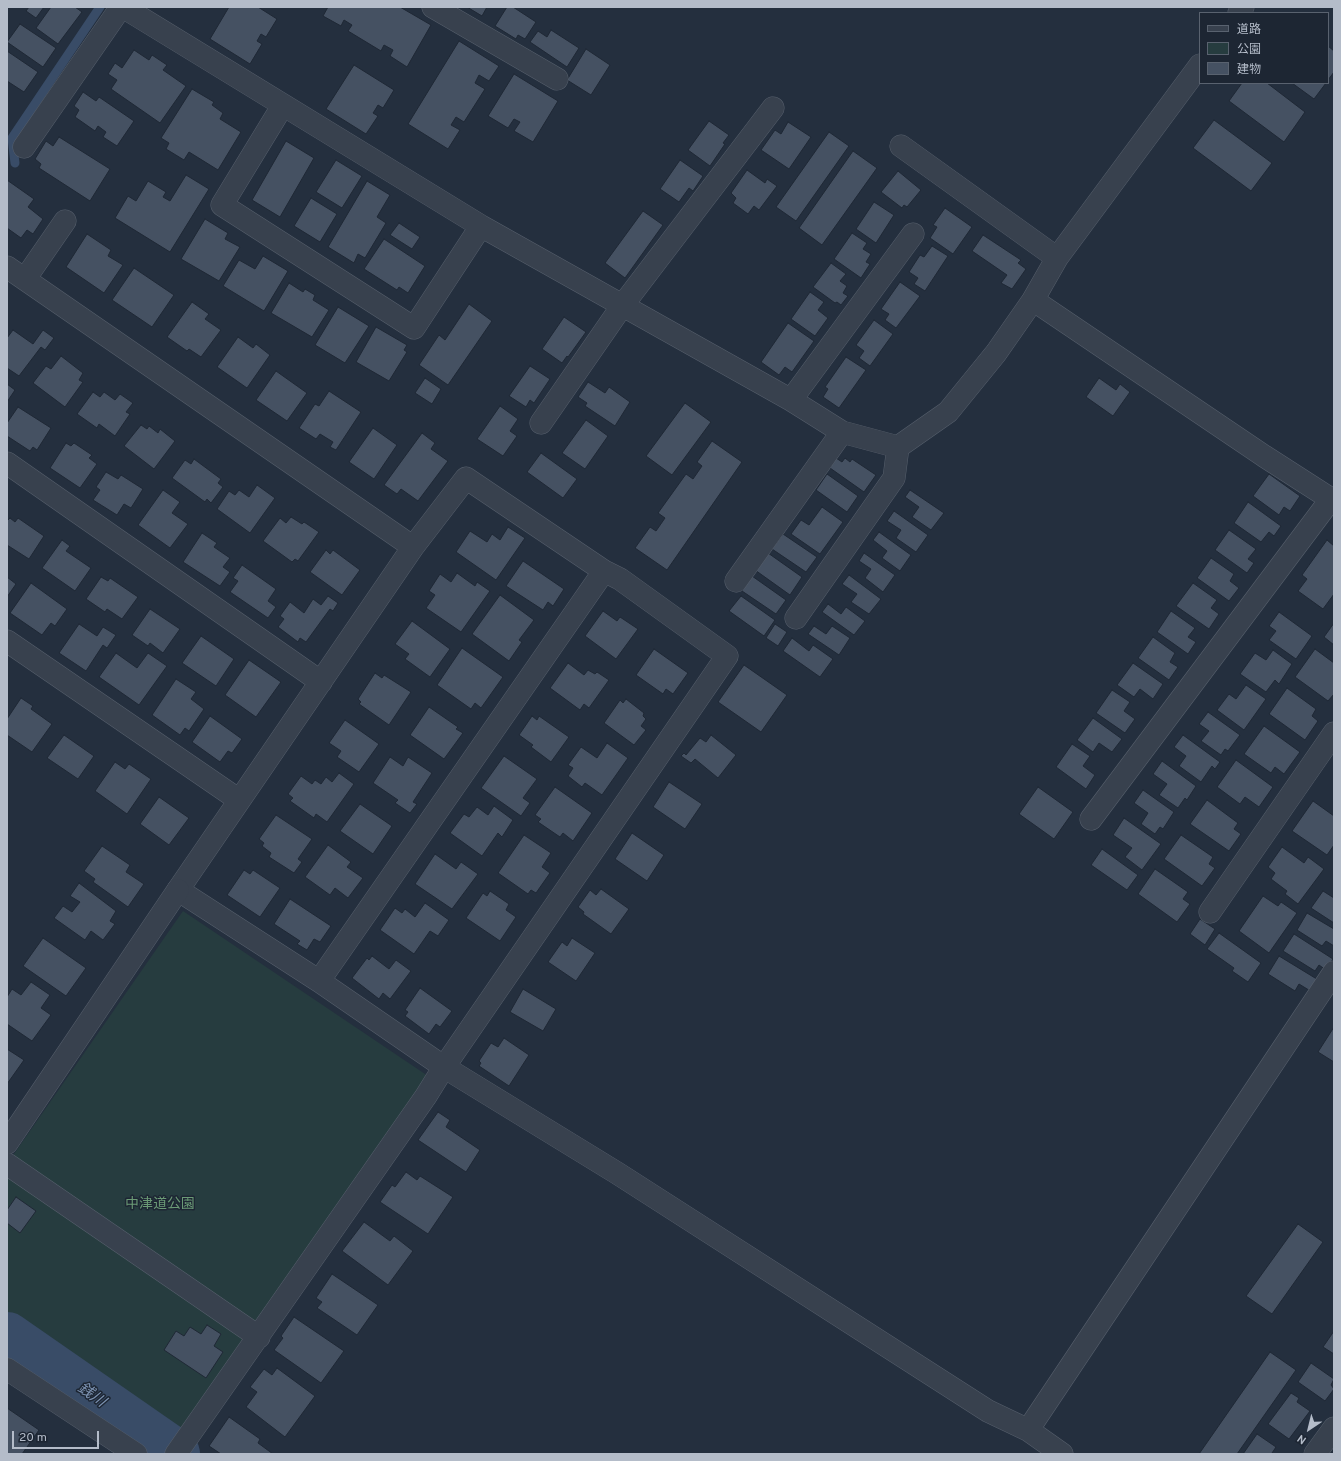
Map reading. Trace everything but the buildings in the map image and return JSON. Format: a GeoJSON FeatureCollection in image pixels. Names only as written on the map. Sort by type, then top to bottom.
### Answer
{"type":"FeatureCollection","features":[{"type":"Feature","properties":{"kind":"street"},"geometry":{"type":"LineString","coordinates":[[24,147],[122,7],[481,226],[791,400],[842,432],[898,446],[948,412],[996,353],[1033,300],[1057,258],[1199,66]]}},
{"type":"Feature","properties":{"kind":"street"},"geometry":{"type":"LineString","coordinates":[[433,7],[557,79]]}},
{"type":"Feature","properties":{"kind":"street"},"geometry":{"type":"LineString","coordinates":[[283,105],[222,205],[414,328],[481,226]]}},
{"type":"Feature","properties":{"kind":"street"},"geometry":{"type":"LineString","coordinates":[[541,423],[622,306],[773,108]]}},
{"type":"Feature","properties":{"kind":"street"},"geometry":{"type":"LineString","coordinates":[[901,146],[1057,258]]}},
{"type":"Feature","properties":{"kind":"street"},"geometry":{"type":"LineString","coordinates":[[25,279],[65,221]]}},
{"type":"Feature","properties":{"kind":"street"},"geometry":{"type":"LineString","coordinates":[[791,400],[913,234]]}},
{"type":"Feature","properties":{"kind":"street"},"geometry":{"type":"LineString","coordinates":[[7,267],[413,547]]}},
{"type":"Feature","properties":{"kind":"street"},"geometry":{"type":"LineString","coordinates":[[1033,300],[1333,500],[1091,819]]}},
{"type":"Feature","properties":{"kind":"street"},"geometry":{"type":"LineString","coordinates":[[736,581],[842,432]]}},
{"type":"Feature","properties":{"kind":"street"},"geometry":{"type":"LineString","coordinates":[[796,618],[894,478],[898,446]]}},
{"type":"Feature","properties":{"kind":"street"},"geometry":{"type":"LineString","coordinates":[[7,463],[321,682]]}},
{"type":"Feature","properties":{"kind":"street"},"geometry":{"type":"LineString","coordinates":[[7,1144],[239,800],[413,547],[466,478],[604,571],[620,579],[727,656],[444,1067],[426,1096],[259,1337],[178,1450]]}},
{"type":"Feature","properties":{"kind":"street"},"geometry":{"type":"LineString","coordinates":[[319,981],[604,571]]}},
{"type":"Feature","properties":{"kind":"street"},"geometry":{"type":"LineString","coordinates":[[7,641],[239,800]]}},
{"type":"Feature","properties":{"kind":"street"},"geometry":{"type":"LineString","coordinates":[[1210,912],[1334,733]]}},
{"type":"Feature","properties":{"kind":"street"},"geometry":{"type":"LineString","coordinates":[[178,890],[319,981],[444,1067],[623,1177],[988,1411],[1028,1430],[1049,1450]]}},
{"type":"Feature","properties":{"kind":"street"},"geometry":{"type":"LineString","coordinates":[[1028,1430],[1334,972]]}},
{"type":"Feature","properties":{"kind":"street"},"geometry":{"type":"LineString","coordinates":[[7,1164],[259,1337]]}},
{"type":"Feature","properties":{"kind":"street"},"geometry":{"type":"LineString","coordinates":[[7,1369],[136,1454]]}},
{"type":"Feature","properties":{"kind":"street"},"geometry":{"type":"LineString","coordinates":[[1315,1454],[1334,1428]]}},
{"type":"Feature","properties":{"kind":"green space","name":"中津道公園"},"geometry":{"type":"Polygon","coordinates":[[[183,911],[428,1076],[178,1442],[7,1326],[7,1164],[183,911]]]}},
{"type":"Feature","properties":{"kind":"waterway"},"geometry":{"type":"LineString","coordinates":[[15,163],[12,138],[100,7]]}},
{"type":"Feature","properties":{"kind":"waterway","name":"銭川"},"geometry":{"type":"LineString","coordinates":[[7,1338],[174,1454]]}}]}
